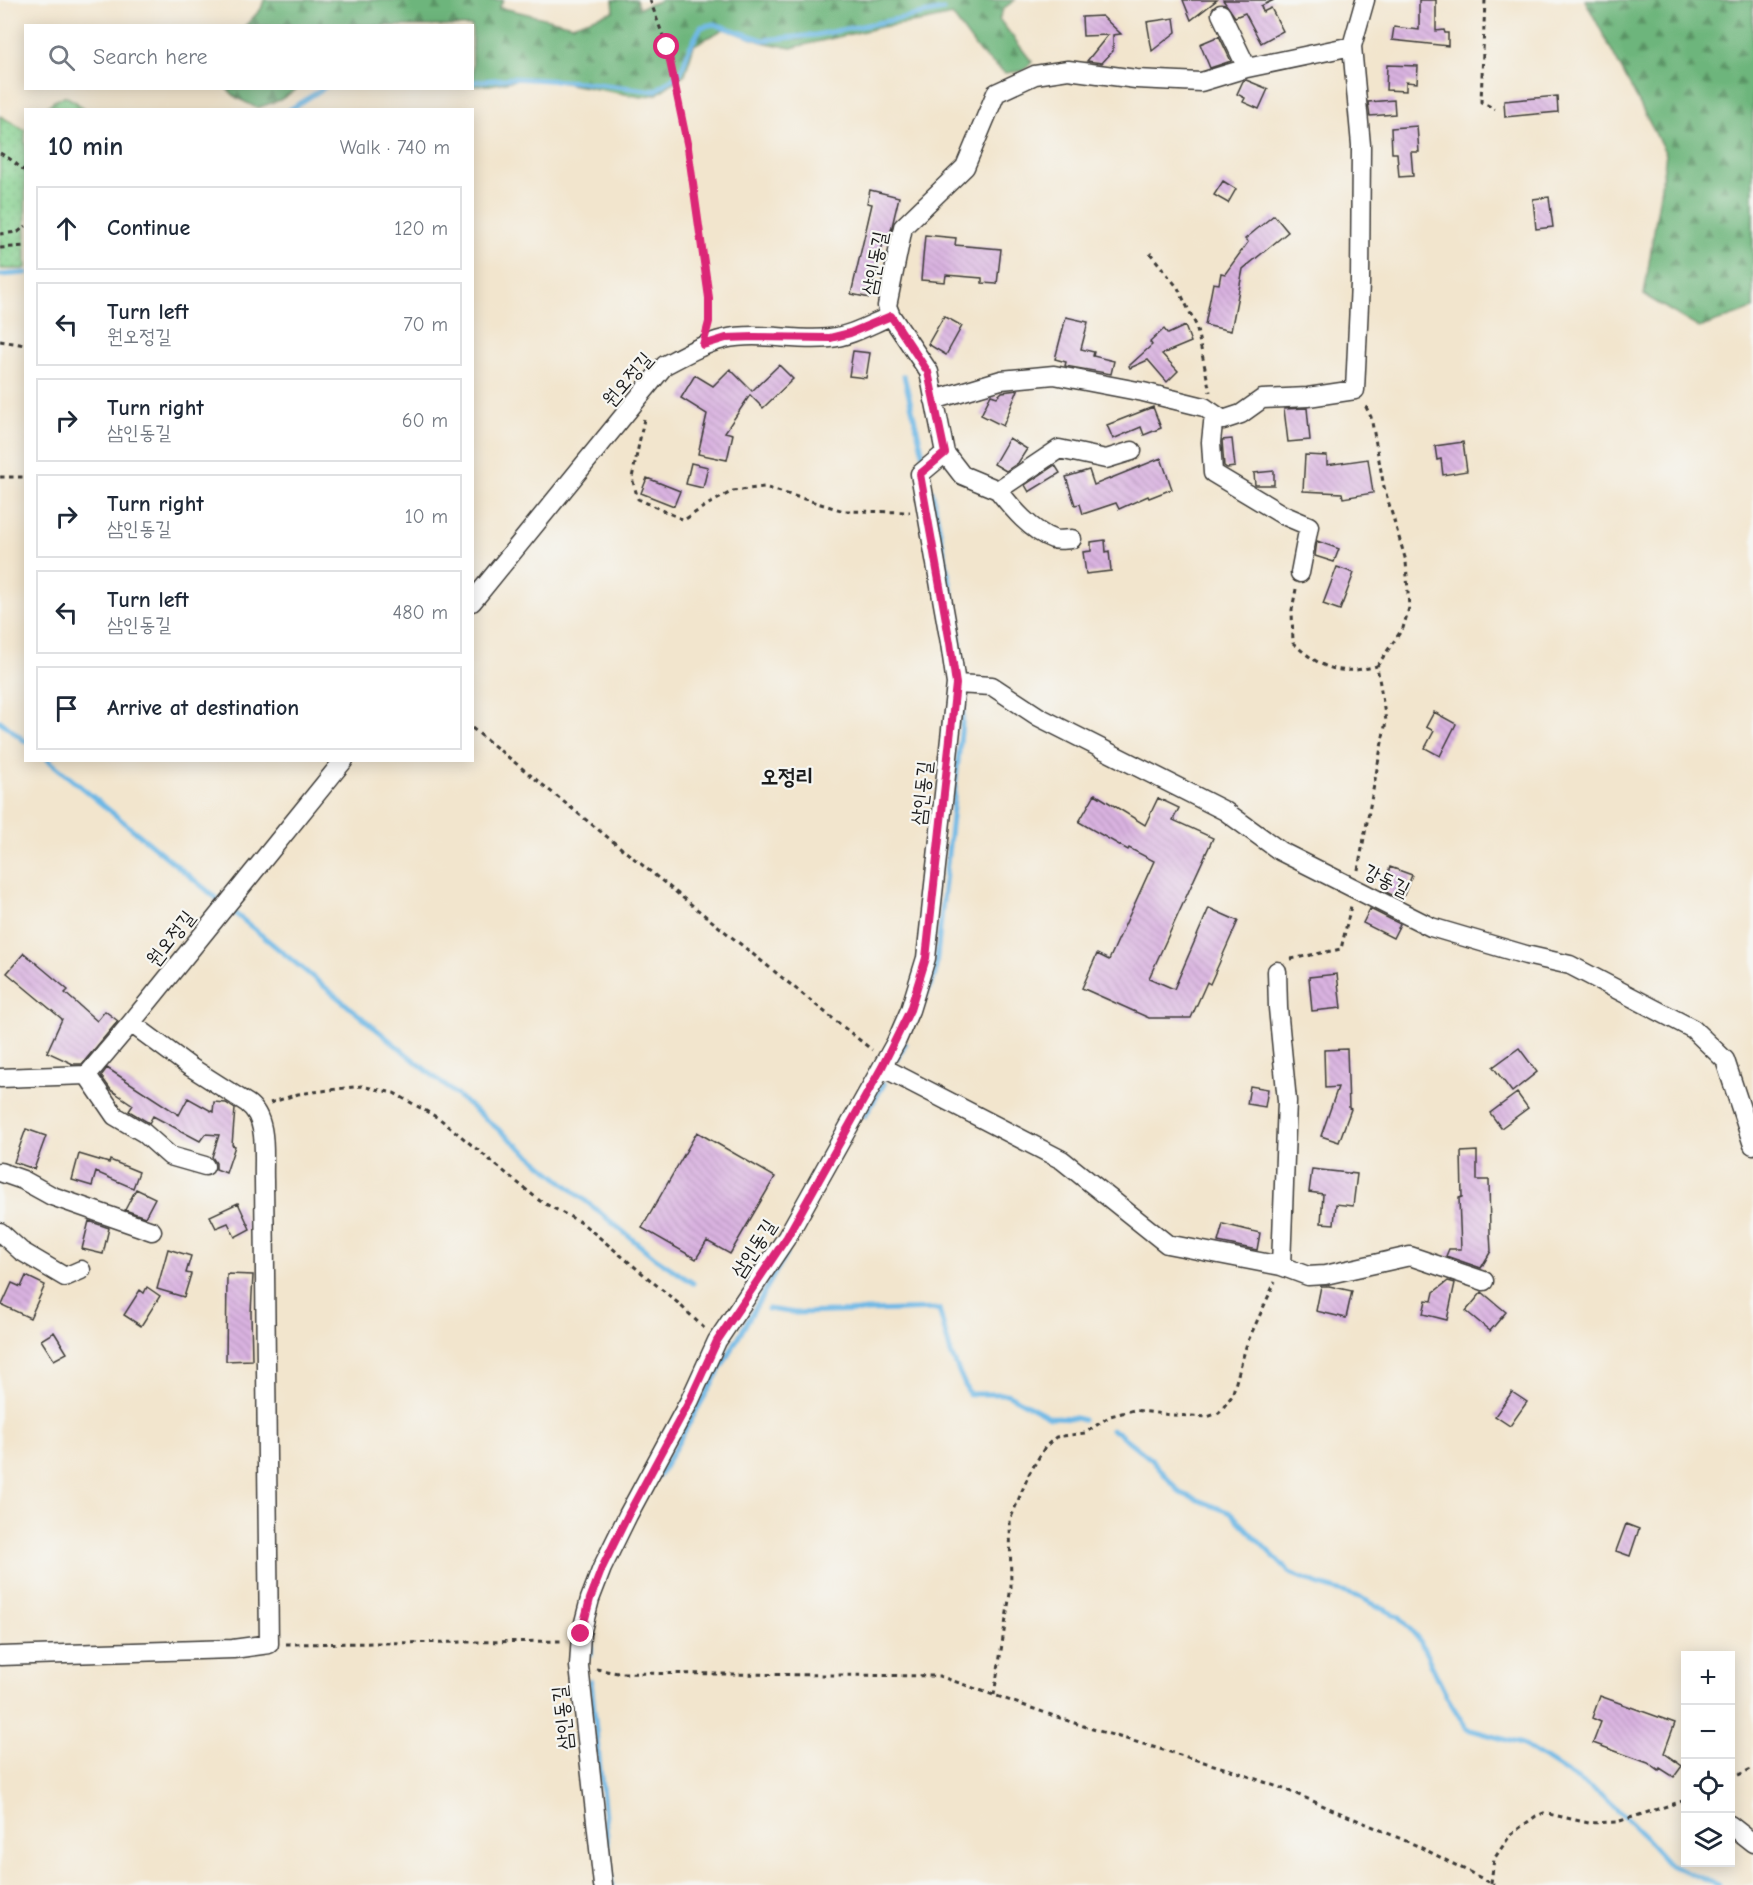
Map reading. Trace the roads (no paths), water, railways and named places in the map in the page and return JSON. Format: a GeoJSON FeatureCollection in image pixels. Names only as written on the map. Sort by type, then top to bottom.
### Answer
{"type":"FeatureCollection","features":[{"type":"Feature","properties":{"kind":"street"},"geometry":{"type":"LineString","coordinates":[[934,400],[1001,380],[1054,375],[1143,392],[1204,407],[1223,420],[1241,414],[1262,399],[1308,397],[1355,390],[1360,283],[1360,145],[1352,46],[1365,0]]}},
{"type":"Feature","properties":{"kind":"street"},"geometry":{"type":"LineString","coordinates":[[1221,14],[1247,68]]}},
{"type":"Feature","properties":{"kind":"street","name":"삼인동길"},"geometry":{"type":"LineString","coordinates":[[603,1885],[579,1666],[580,1641],[590,1599],[602,1568],[628,1515],[690,1400],[717,1341],[787,1237],[884,1064],[910,1010],[926,958],[956,684],[920,474],[945,453],[928,372],[891,316],[887,306],[903,227],[964,167],[996,93],[1035,75],[1068,70],[1136,79],[1201,81],[1247,68],[1352,46]]}},
{"type":"Feature","properties":{"kind":"street","name":"원오정길"},"geometry":{"type":"LineString","coordinates":[[474,600],[665,365],[703,345],[726,338],[830,338],[850,333],[891,316]]}},
{"type":"Feature","properties":{"kind":"street"},"geometry":{"type":"LineString","coordinates":[[1214,414],[1211,442],[1213,473],[1283,515],[1309,526],[1300,573]]}},
{"type":"Feature","properties":{"kind":"street"},"geometry":{"type":"LineString","coordinates":[[998,490],[1059,448],[1106,459],[1132,451]]}},
{"type":"Feature","properties":{"kind":"street"},"geometry":{"type":"LineString","coordinates":[[945,453],[962,475],[998,490],[1035,529],[1054,540],[1072,539]]}},
{"type":"Feature","properties":{"kind":"street","name":"강동길"},"geometry":{"type":"LineString","coordinates":[[956,684],[992,686],[1039,717],[1225,811],[1280,851],[1431,927],[1526,956],[1570,965],[1693,1029],[1725,1060],[1753,1145]]}},
{"type":"Feature","properties":{"kind":"street","name":"원오정길"},"geometry":{"type":"LineString","coordinates":[[87,1075],[342,762]]}},
{"type":"Feature","properties":{"kind":"street"},"geometry":{"type":"LineString","coordinates":[[1276,971],[1287,1101],[1281,1266]]}},
{"type":"Feature","properties":{"kind":"street"},"geometry":{"type":"LineString","coordinates":[[0,1656],[233,1649],[269,1644],[264,1180],[259,1115],[254,1108],[189,1066],[131,1023]]}},
{"type":"Feature","properties":{"kind":"street"},"geometry":{"type":"LineString","coordinates":[[884,1064],[1062,1160],[1167,1244],[1281,1266],[1308,1276],[1325,1275],[1410,1256],[1484,1281]]}},
{"type":"Feature","properties":{"kind":"street"},"geometry":{"type":"LineString","coordinates":[[0,1078],[87,1075],[115,1116],[144,1133],[170,1156],[205,1166]]}},
{"type":"Feature","properties":{"kind":"street"},"geometry":{"type":"LineString","coordinates":[[0,1172],[23,1180],[52,1196],[153,1231]]}},
{"type":"Feature","properties":{"kind":"street"},"geometry":{"type":"LineString","coordinates":[[0,1232],[21,1251],[65,1277],[81,1270]]}},
{"type":"Feature","properties":{"kind":"street"},"geometry":{"type":"LineString","coordinates":[[1735,1828],[1753,1843]]}},
{"type":"Feature","properties":{"kind":"waterway"},"geometry":{"type":"LineString","coordinates":[[474,82],[513,78],[581,82],[655,91],[681,72],[689,49],[701,27],[714,24],[763,40],[816,35],[943,10]]}},
{"type":"Feature","properties":{"kind":"waterway"},"geometry":{"type":"LineString","coordinates":[[292,108],[321,90]]}},
{"type":"Feature","properties":{"kind":"waterway"},"geometry":{"type":"LineString","coordinates":[[0,275],[24,273]]}},
{"type":"Feature","properties":{"kind":"waterway"},"geometry":{"type":"LineString","coordinates":[[904,376],[923,454]]}},
{"type":"Feature","properties":{"kind":"waterway"},"geometry":{"type":"LineString","coordinates":[[932,491],[958,623],[962,668]]}},
{"type":"Feature","properties":{"kind":"waterway"},"geometry":{"type":"LineString","coordinates":[[917,1016],[935,975],[965,696]]}},
{"type":"Feature","properties":{"kind":"waterway"},"geometry":{"type":"LineString","coordinates":[[0,721],[24,740]]}},
{"type":"Feature","properties":{"kind":"waterway"},"geometry":{"type":"LineString","coordinates":[[50,762],[654,1257],[693,1283]]}},
{"type":"Feature","properties":{"kind":"waterway"},"geometry":{"type":"LineString","coordinates":[[898,1059],[905,1044]]}},
{"type":"Feature","properties":{"kind":"waterway"},"geometry":{"type":"LineString","coordinates":[[865,1116],[884,1084]]}},
{"type":"Feature","properties":{"kind":"waterway"},"geometry":{"type":"LineString","coordinates":[[659,1476],[786,1254]]}},
{"type":"Feature","properties":{"kind":"waterway"},"geometry":{"type":"LineString","coordinates":[[768,1309],[796,1313],[939,1309],[951,1354],[969,1394],[1007,1394],[1050,1417],[1083,1420]]}},
{"type":"Feature","properties":{"kind":"waterway"},"geometry":{"type":"LineString","coordinates":[[1111,1430],[1117,1432],[1151,1459],[1180,1493],[1231,1513],[1290,1573],[1359,1597],[1400,1617],[1420,1641],[1447,1697],[1467,1729],[1522,1744],[1604,1797],[1669,1864],[1718,1885]]}},
{"type":"Feature","properties":{"kind":"waterway"},"geometry":{"type":"LineString","coordinates":[[591,1655],[592,1622]]}},
{"type":"Feature","properties":{"kind":"waterway"},"geometry":{"type":"LineString","coordinates":[[591,1681],[612,1885]]}},
{"type":"Feature","properties":{"kind":"district","name":"오정리"},"geometry":{"type":"Point","coordinates":[787,776]}}]}
